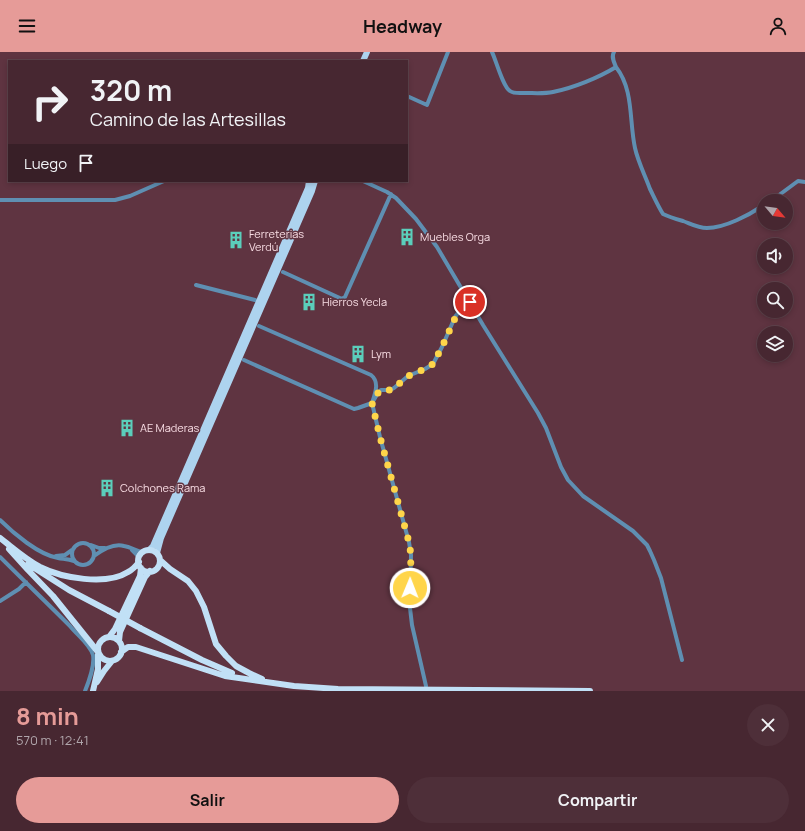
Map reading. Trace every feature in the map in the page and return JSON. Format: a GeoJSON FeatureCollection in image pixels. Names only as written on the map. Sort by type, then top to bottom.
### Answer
{"type":"FeatureCollection","features":[{"type":"Feature","properties":{"kind":"highway"},"geometry":{"type":"LineString","coordinates":[[0,539],[53,596],[106,661],[112,661],[118,658],[128,647],[136,647],[225,676],[294,686],[338,689],[385,688],[590,691]]}},
{"type":"Feature","properties":{"kind":"highway"},"geometry":{"type":"LineString","coordinates":[[0,539],[29,561],[50,572],[93,579],[109,579],[121,576],[129,572],[140,563],[146,551],[155,551],[165,565],[188,581],[196,591],[204,607],[216,644],[226,656],[236,666],[271,683]]}},
{"type":"Feature","properties":{"kind":"highway"},"geometry":{"type":"LineString","coordinates":[[11,551],[40,573],[109,612],[226,672],[252,680]]}},
{"type":"Feature","properties":{"kind":"highway"},"geometry":{"type":"LineString","coordinates":[[122,652],[119,641],[120,632],[145,577],[150,571],[156,569],[160,560]]}},
{"type":"Feature","properties":{"kind":"highway"},"geometry":{"type":"LineString","coordinates":[[140,563],[147,571],[150,571]]}},
{"type":"Feature","properties":{"kind":"highway"},"geometry":{"type":"LineString","coordinates":[[109,637],[115,630],[140,576],[140,563]]}},
{"type":"Feature","properties":{"kind":"highway"},"geometry":{"type":"LineString","coordinates":[[93,691],[98,669],[97,648],[100,642],[102,639],[109,637],[116,638],[119,641]]}},
{"type":"Feature","properties":{"kind":"highway"},"geometry":{"type":"LineString","coordinates":[[93,691],[100,677],[112,661]]}},
{"type":"Feature","properties":{"kind":"main road"},"geometry":{"type":"LineString","coordinates":[[146,551],[151,548],[155,541],[308,188],[309,182]]}},
{"type":"Feature","properties":{"kind":"main road"},"geometry":{"type":"LineString","coordinates":[[157,553],[159,544],[315,182]]}},
{"type":"Feature","properties":{"kind":"street"},"geometry":{"type":"LineString","coordinates":[[408,96],[427,105],[448,52]]}},
{"type":"Feature","properties":{"kind":"street"},"geometry":{"type":"LineString","coordinates":[[492,52],[506,88],[516,93],[558,91],[599,76],[616,67]]}},
{"type":"Feature","properties":{"kind":"street"},"geometry":{"type":"LineString","coordinates":[[614,52],[612,59],[621,75],[627,91],[631,112],[633,138],[639,161],[653,195],[663,214],[696,226],[713,228],[733,221],[757,210]]}},
{"type":"Feature","properties":{"kind":"street"},"geometry":{"type":"LineString","coordinates":[[780,194],[798,181],[805,182]]}},
{"type":"Feature","properties":{"kind":"street"},"geometry":{"type":"LineString","coordinates":[[0,200],[115,200],[130,196],[162,182]]}},
{"type":"Feature","properties":{"kind":"street"},"geometry":{"type":"LineString","coordinates":[[365,182],[391,194],[396,198],[416,219],[437,247],[546,428],[564,475],[583,496],[633,531],[650,551],[661,578],[682,660]]}},
{"type":"Feature","properties":{"kind":"street"},"geometry":{"type":"LineString","coordinates":[[283,272],[342,299],[344,298],[391,194]]}},
{"type":"Feature","properties":{"kind":"street"},"geometry":{"type":"LineString","coordinates":[[196,285],[255,300]]}},
{"type":"Feature","properties":{"kind":"street"},"geometry":{"type":"LineString","coordinates":[[244,360],[354,409],[358,408],[372,403],[381,390],[390,390],[394,388],[408,376],[433,364],[457,314],[470,302]]}},
{"type":"Feature","properties":{"kind":"street"},"geometry":{"type":"LineString","coordinates":[[259,326],[371,375],[375,379],[376,386],[372,403],[409,542],[411,555],[410,612],[426,686]]}},
{"type":"Feature","properties":{"kind":"street"},"geometry":{"type":"LineString","coordinates":[[0,520],[25,542],[48,555],[74,560]]}},
{"type":"Feature","properties":{"kind":"street"},"geometry":{"type":"LineString","coordinates":[[48,555],[65,555],[78,543],[85,542],[99,548],[108,548]]}},
{"type":"Feature","properties":{"kind":"street"},"geometry":{"type":"LineString","coordinates":[[90,545],[94,550],[94,557]]}},
{"type":"Feature","properties":{"kind":"street"},"geometry":{"type":"LineString","coordinates":[[72,550],[72,557],[76,563],[83,565],[90,563],[99,552],[115,546],[122,545],[146,551]]}},
{"type":"Feature","properties":{"kind":"street"},"geometry":{"type":"LineString","coordinates":[[130,548],[137,555],[140,563]]}},
{"type":"Feature","properties":{"kind":"street"},"geometry":{"type":"LineString","coordinates":[[0,557],[56,612],[91,650],[93,660],[85,691]]}},
{"type":"Feature","properties":{"kind":"street"},"geometry":{"type":"LineString","coordinates":[[0,601],[19,589],[26,582]]}},
{"type":"Feature","properties":{"kind":"place","name":"Muebles Orga"},"geometry":{"type":"Point","coordinates":[407,237]}},
{"type":"Feature","properties":{"kind":"place","name":"Ferreterias Verdú"},"geometry":{"type":"Point","coordinates":[236,240]}},
{"type":"Feature","properties":{"kind":"place","name":"Hierros Yecla"},"geometry":{"type":"Point","coordinates":[309,302]}},
{"type":"Feature","properties":{"kind":"place","name":"Lym"},"geometry":{"type":"Point","coordinates":[358,354]}},
{"type":"Feature","properties":{"kind":"place","name":"AE Maderas"},"geometry":{"type":"Point","coordinates":[127,428]}},
{"type":"Feature","properties":{"kind":"place","name":"Colchones Rama"},"geometry":{"type":"Point","coordinates":[107,488]}},
{"type":"Feature","properties":{"kind":"route"},"geometry":{"type":"LineString","coordinates":[[410,588],[411,555],[409,542],[372,403],[381,390],[388,391],[408,376],[433,364],[457,314],[470,302]]}}]}
